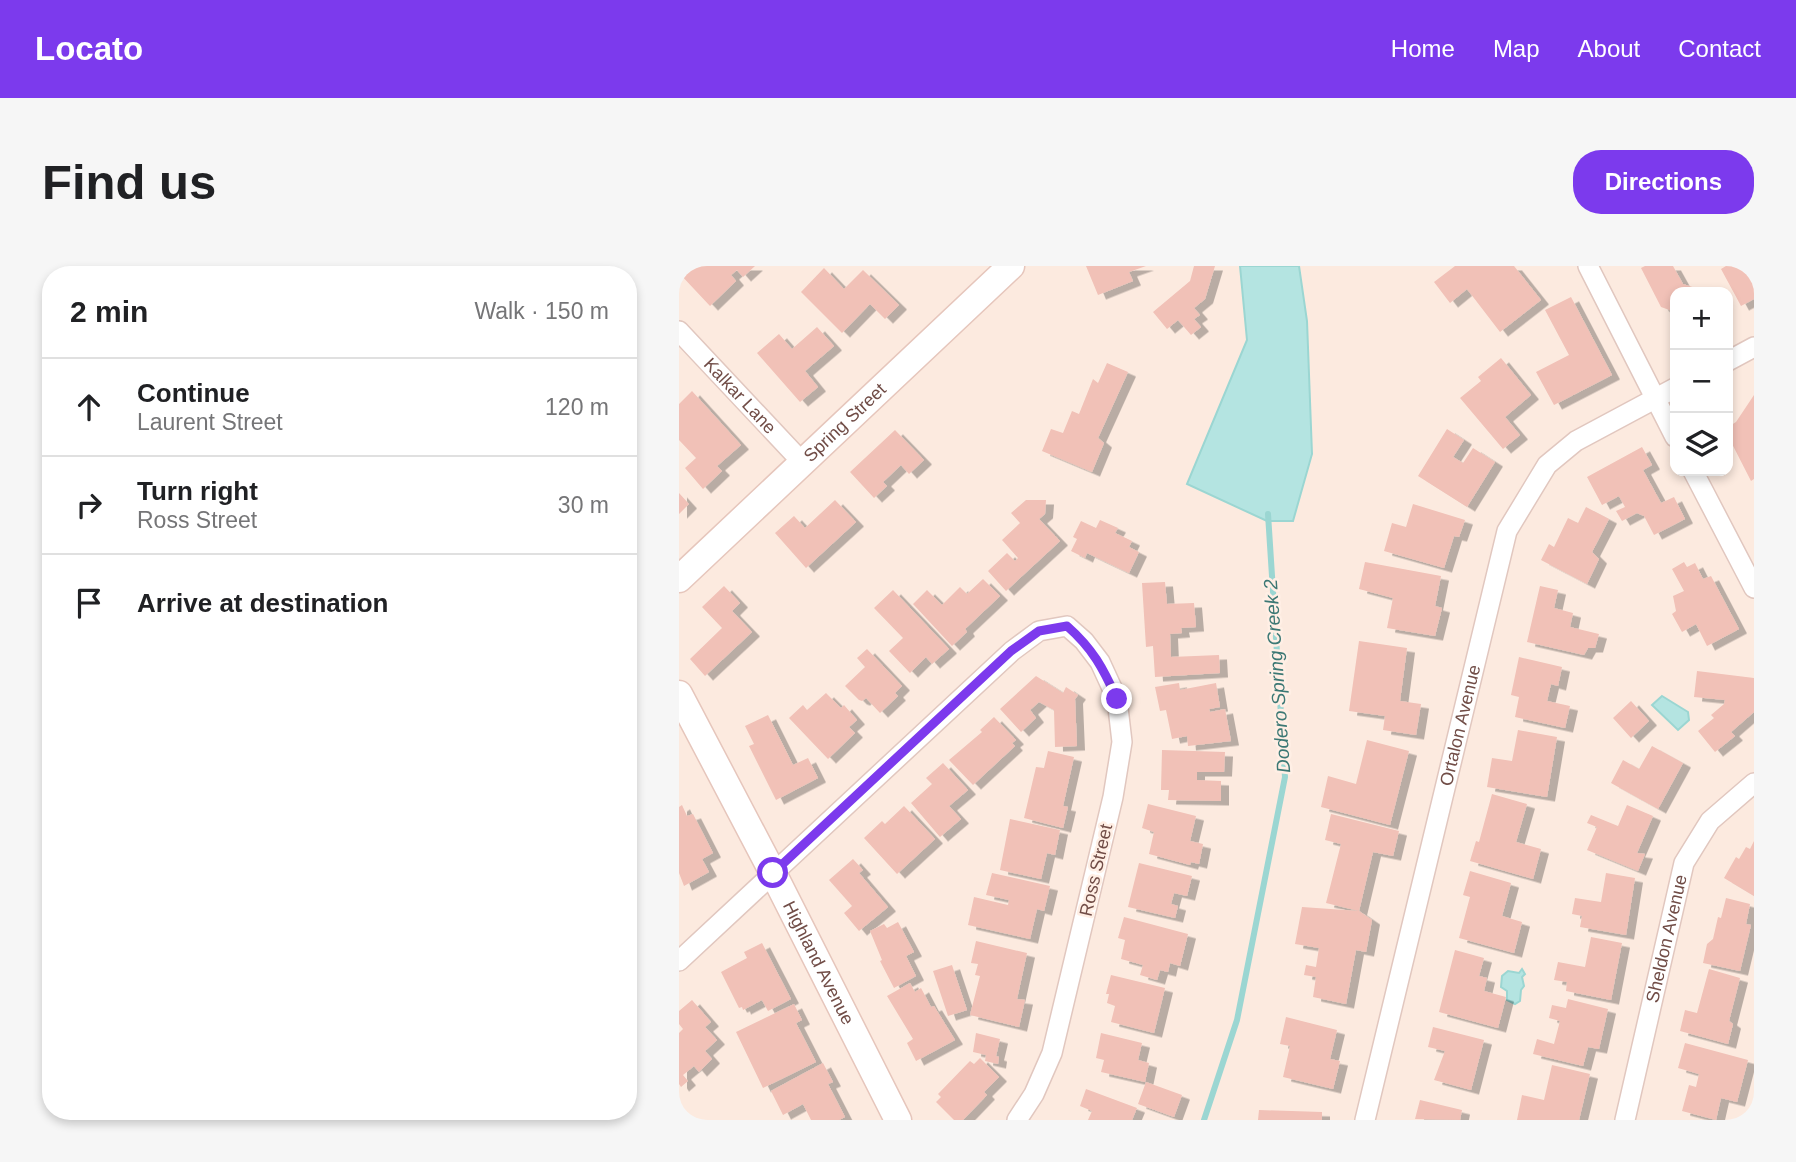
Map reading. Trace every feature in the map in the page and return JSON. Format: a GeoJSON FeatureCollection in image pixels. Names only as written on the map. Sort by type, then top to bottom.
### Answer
{"type":"FeatureCollection","features":[{"type":"Feature","properties":{"kind":"street","name":"Spring Street"},"geometry":{"type":"LineString","coordinates":[[679,579],[1011,266]]}},
{"type":"Feature","properties":{"kind":"street"},"geometry":{"type":"LineString","coordinates":[[1588,266],[1670,427]]}},
{"type":"Feature","properties":{"kind":"street","name":"Kalkar Lane"},"geometry":{"type":"LineString","coordinates":[[679,331],[802,462]]}},
{"type":"Feature","properties":{"kind":"street"},"geometry":{"type":"LineString","coordinates":[[1733,358],[1754,347]]}},
{"type":"Feature","properties":{"kind":"street","name":"Ortalon Avenue"},"geometry":{"type":"LineString","coordinates":[[1365,1120],[1507,531],[1547,465],[1576,441],[1670,390]]}},
{"type":"Feature","properties":{"kind":"street"},"geometry":{"type":"LineString","coordinates":[[1696,476],[1754,588]]}},
{"type":"Feature","properties":{"kind":"street","name":"Ross Street"},"geometry":{"type":"LineString","coordinates":[[773,873],[1011,651],[1039,631],[1067,626],[1084,641],[1100,662],[1117,699],[1122,742],[1113,797],[1052,1053],[1034,1094],[1017,1120]]}},
{"type":"Feature","properties":{"kind":"street","name":"Highland Avenue"},"geometry":{"type":"LineString","coordinates":[[679,694],[898,1120]]}},
{"type":"Feature","properties":{"kind":"street","name":"Sheldon Avenue"},"geometry":{"type":"LineString","coordinates":[[1625,1120],[1684,863],[1710,821],[1754,783]]}},
{"type":"Feature","properties":{"kind":"street"},"geometry":{"type":"LineString","coordinates":[[679,961],[773,873]]}},
{"type":"Feature","properties":{"kind":"water"},"geometry":{"type":"Polygon","coordinates":[[[1240,266],[1299,266],[1307,321],[1312,454],[1293,521],[1267,521],[1187,484],[1247,340],[1240,266]]]}},
{"type":"Feature","properties":{"kind":"water"},"geometry":{"type":"Polygon","coordinates":[[[1662,696],[1688,712],[1689,720],[1678,730],[1652,705],[1662,696]]]}},
{"type":"Feature","properties":{"kind":"water"},"geometry":{"type":"Polygon","coordinates":[[[1522,969],[1525,974],[1522,977],[1524,986],[1520,1001],[1515,1004],[1507,1000],[1507,991],[1501,987],[1502,976],[1508,971],[1519,973],[1522,969]]]}},
{"type":"Feature","properties":{"kind":"building"},"geometry":{"type":"Polygon","coordinates":[[[685,266],[755,266],[743,277],[737,270],[731,275],[736,281],[710,306],[679,273],[685,266]]]}},
{"type":"Feature","properties":{"kind":"building"},"geometry":{"type":"Polygon","coordinates":[[[1086,266],[1146,266],[1129,272],[1133,281],[1098,295],[1086,266]]]}},
{"type":"Feature","properties":{"kind":"building"},"geometry":{"type":"Polygon","coordinates":[[[1194,266],[1215,266],[1205,299],[1194,308],[1200,315],[1194,319],[1201,327],[1191,335],[1178,320],[1167,329],[1153,312],[1190,281],[1194,266]]]}},
{"type":"Feature","properties":{"kind":"building"},"geometry":{"type":"Polygon","coordinates":[[[1455,266],[1514,266],[1541,300],[1500,332],[1467,289],[1450,303],[1434,282],[1455,266]]]}},
{"type":"Feature","properties":{"kind":"building"},"geometry":{"type":"Polygon","coordinates":[[[1673,266],[1683,284],[1692,287],[1670,287],[1670,310],[1661,307],[1641,268],[1673,266]]]}},
{"type":"Feature","properties":{"kind":"building"},"geometry":{"type":"Polygon","coordinates":[[[1726,266],[1754,266],[1754,299],[1741,306],[1721,269],[1726,266]]]}},
{"type":"Feature","properties":{"kind":"building"},"geometry":{"type":"Polygon","coordinates":[[[824,268],[844,289],[863,270],[899,305],[885,319],[870,304],[842,333],[801,292],[824,268]]]}},
{"type":"Feature","properties":{"kind":"building"},"geometry":{"type":"Polygon","coordinates":[[[1571,297],[1612,375],[1554,405],[1536,372],[1569,355],[1545,310],[1571,297]]]}},
{"type":"Feature","properties":{"kind":"building"},"geometry":{"type":"Polygon","coordinates":[[[817,327],[834,346],[805,371],[818,387],[800,402],[757,353],[779,334],[792,349],[817,327]]]}},
{"type":"Feature","properties":{"kind":"building"},"geometry":{"type":"Polygon","coordinates":[[[1501,358],[1531,395],[1505,417],[1520,435],[1503,449],[1460,398],[1481,381],[1478,377],[1501,358]]]}},
{"type":"Feature","properties":{"kind":"building"},"geometry":{"type":"Polygon","coordinates":[[[1107,363],[1128,372],[1098,438],[1104,443],[1092,472],[1042,451],[1051,429],[1063,433],[1072,411],[1079,414],[1093,379],[1098,383],[1107,363]]]}},
{"type":"Feature","properties":{"kind":"building"},"geometry":{"type":"Polygon","coordinates":[[[692,391],[741,445],[717,466],[722,471],[703,489],[685,468],[696,458],[679,440],[679,404],[692,391]]]}},
{"type":"Feature","properties":{"kind":"building"},"geometry":{"type":"Polygon","coordinates":[[[1754,395],[1754,479],[1751,481],[1733,446],[1733,424],[1754,395]]]}},
{"type":"Feature","properties":{"kind":"building"},"geometry":{"type":"Polygon","coordinates":[[[1447,429],[1464,440],[1453,457],[1463,463],[1473,448],[1495,462],[1467,507],[1418,476],[1447,429]]]}},
{"type":"Feature","properties":{"kind":"building"},"geometry":{"type":"Polygon","coordinates":[[[895,430],[924,460],[909,474],[901,465],[883,482],[887,486],[874,498],[850,472],[895,430]]]}},
{"type":"Feature","properties":{"kind":"building"},"geometry":{"type":"Polygon","coordinates":[[[1642,447],[1652,465],[1643,470],[1661,503],[1674,497],[1685,519],[1654,535],[1644,516],[1637,513],[1622,521],[1616,511],[1625,507],[1619,496],[1602,505],[1587,477],[1642,447]]]}},
{"type":"Feature","properties":{"kind":"building"},"geometry":{"type":"Polygon","coordinates":[[[679,493],[689,504],[679,514],[679,493]]]}},
{"type":"Feature","properties":{"kind":"building"},"geometry":{"type":"Polygon","coordinates":[[[835,500],[856,522],[806,568],[775,533],[794,516],[805,528],[835,500]]]}},
{"type":"Feature","properties":{"kind":"building"},"geometry":{"type":"Polygon","coordinates":[[[1026,500],[1046,500],[1045,514],[1039,519],[1060,541],[1006,591],[988,571],[1007,553],[1015,561],[1018,558],[1002,540],[1020,523],[1011,513],[1026,500]]]}},
{"type":"Feature","properties":{"kind":"building"},"geometry":{"type":"Polygon","coordinates":[[[1413,504],[1465,520],[1459,537],[1454,536],[1444,568],[1384,551],[1392,523],[1406,527],[1413,504]]]}},
{"type":"Feature","properties":{"kind":"building"},"geometry":{"type":"Polygon","coordinates":[[[1586,507],[1609,519],[1592,552],[1599,559],[1587,584],[1541,560],[1549,544],[1554,547],[1568,518],[1578,523],[1586,507]]]}},
{"type":"Feature","properties":{"kind":"building"},"geometry":{"type":"Polygon","coordinates":[[[1100,520],[1118,528],[1115,533],[1132,541],[1129,547],[1139,552],[1129,573],[1087,553],[1085,558],[1071,551],[1077,539],[1073,537],[1081,521],[1096,528],[1100,520]]]}},
{"type":"Feature","properties":{"kind":"building"},"geometry":{"type":"Polygon","coordinates":[[[1365,562],[1441,576],[1435,606],[1442,608],[1435,636],[1387,628],[1393,598],[1359,589],[1365,562]]]}},
{"type":"Feature","properties":{"kind":"building"},"geometry":{"type":"Polygon","coordinates":[[[1684,562],[1687,567],[1695,563],[1703,579],[1711,576],[1739,629],[1707,646],[1696,624],[1682,632],[1672,614],[1676,611],[1673,596],[1684,591],[1672,569],[1684,562]]]}},
{"type":"Feature","properties":{"kind":"building"},"geometry":{"type":"Polygon","coordinates":[[[983,579],[1000,596],[965,629],[967,632],[952,646],[913,604],[927,590],[942,605],[960,587],[967,594],[983,579]]]}},
{"type":"Feature","properties":{"kind":"building"},"geometry":{"type":"Polygon","coordinates":[[[1165,582],[1167,604],[1194,603],[1196,627],[1181,628],[1182,633],[1170,634],[1171,657],[1219,655],[1220,673],[1155,677],[1153,646],[1146,647],[1142,583],[1165,582]]]}},
{"type":"Feature","properties":{"kind":"building"},"geometry":{"type":"Polygon","coordinates":[[[724,586],[740,603],[732,611],[752,632],[705,676],[690,659],[722,628],[702,607],[724,586]]]}},
{"type":"Feature","properties":{"kind":"building"},"geometry":{"type":"Polygon","coordinates":[[[1540,586],[1558,590],[1554,608],[1573,613],[1570,627],[1599,634],[1595,648],[1588,648],[1584,655],[1527,642],[1540,586]]]}},
{"type":"Feature","properties":{"kind":"building"},"geometry":{"type":"Polygon","coordinates":[[[893,590],[949,649],[932,664],[926,657],[910,673],[889,651],[903,638],[874,608],[893,590]]]}},
{"type":"Feature","properties":{"kind":"building"},"geometry":{"type":"Polygon","coordinates":[[[1359,641],[1407,648],[1400,701],[1421,704],[1416,735],[1383,730],[1385,716],[1349,711],[1359,641]]]}},
{"type":"Feature","properties":{"kind":"building"},"geometry":{"type":"Polygon","coordinates":[[[867,649],[902,686],[895,693],[898,696],[880,713],[866,698],[859,700],[845,686],[865,667],[857,658],[867,649]]]}},
{"type":"Feature","properties":{"kind":"building"},"geometry":{"type":"Polygon","coordinates":[[[1519,657],[1562,667],[1558,686],[1551,684],[1547,701],[1570,706],[1565,728],[1515,717],[1519,697],[1511,695],[1519,657]]]}},
{"type":"Feature","properties":{"kind":"building"},"geometry":{"type":"Polygon","coordinates":[[[1697,671],[1754,678],[1754,712],[1731,732],[1735,736],[1715,752],[1698,731],[1714,718],[1711,715],[1725,700],[1694,697],[1697,671]]]}},
{"type":"Feature","properties":{"kind":"building"},"geometry":{"type":"Polygon","coordinates":[[[1036,676],[1063,693],[1066,687],[1078,695],[1075,699],[1077,746],[1055,747],[1054,710],[1039,702],[1030,710],[1036,718],[1021,732],[1000,709],[1036,676]]]}},
{"type":"Feature","properties":{"kind":"building"},"geometry":{"type":"Polygon","coordinates":[[[1179,683],[1180,690],[1216,683],[1220,707],[1209,709],[1210,712],[1225,709],[1231,741],[1188,746],[1187,736],[1172,739],[1166,710],[1160,711],[1155,687],[1179,683]]]}},
{"type":"Feature","properties":{"kind":"building"},"geometry":{"type":"Polygon","coordinates":[[[826,693],[841,708],[844,705],[857,720],[849,727],[855,733],[828,759],[789,718],[803,705],[807,710],[826,693]]]}},
{"type":"Feature","properties":{"kind":"building"},"geometry":{"type":"Polygon","coordinates":[[[1631,701],[1649,721],[1631,738],[1613,718],[1631,701]]]}},
{"type":"Feature","properties":{"kind":"building"},"geometry":{"type":"Polygon","coordinates":[[[768,715],[793,765],[808,758],[818,778],[776,800],[749,746],[754,744],[745,726],[768,715]]]}},
{"type":"Feature","properties":{"kind":"building"},"geometry":{"type":"Polygon","coordinates":[[[994,717],[1016,740],[1012,743],[1015,746],[973,785],[949,760],[982,732],[980,730],[994,717]]]}},
{"type":"Feature","properties":{"kind":"building"},"geometry":{"type":"Polygon","coordinates":[[[1518,730],[1557,737],[1547,797],[1487,787],[1492,758],[1512,761],[1518,730]]]}},
{"type":"Feature","properties":{"kind":"building"},"geometry":{"type":"Polygon","coordinates":[[[1367,740],[1409,751],[1390,825],[1321,807],[1328,776],[1356,784],[1367,740]]]}},
{"type":"Feature","properties":{"kind":"building"},"geometry":{"type":"Polygon","coordinates":[[[1652,746],[1683,763],[1658,809],[1611,783],[1623,760],[1639,769],[1652,746]]]}},
{"type":"Feature","properties":{"kind":"building"},"geometry":{"type":"Polygon","coordinates":[[[1162,750],[1225,752],[1224,772],[1197,772],[1197,780],[1221,781],[1221,801],[1168,800],[1169,790],[1161,790],[1162,750]]]}},
{"type":"Feature","properties":{"kind":"building"},"geometry":{"type":"Polygon","coordinates":[[[1048,751],[1074,757],[1063,806],[1068,807],[1063,828],[1024,818],[1036,767],[1044,768],[1048,751]]]}},
{"type":"Feature","properties":{"kind":"building"},"geometry":{"type":"Polygon","coordinates":[[[943,763],[968,790],[949,806],[961,819],[940,837],[911,803],[932,784],[926,778],[943,763]]]}},
{"type":"Feature","properties":{"kind":"building"},"geometry":{"type":"Polygon","coordinates":[[[1492,794],[1527,804],[1516,842],[1541,849],[1533,879],[1470,861],[1476,841],[1479,842],[1492,794]]]}},
{"type":"Feature","properties":{"kind":"building"},"geometry":{"type":"Polygon","coordinates":[[[1148,804],[1196,816],[1190,841],[1203,844],[1199,864],[1191,862],[1190,865],[1149,854],[1154,832],[1142,828],[1148,804]]]}},
{"type":"Feature","properties":{"kind":"building"},"geometry":{"type":"Polygon","coordinates":[[[682,805],[687,816],[693,814],[713,853],[702,859],[709,872],[684,886],[679,873],[679,807],[682,805]]]}},
{"type":"Feature","properties":{"kind":"building"},"geometry":{"type":"Polygon","coordinates":[[[1627,805],[1653,816],[1637,853],[1645,854],[1638,871],[1587,850],[1597,827],[1587,823],[1591,815],[1618,826],[1627,805]]]}},
{"type":"Feature","properties":{"kind":"building"},"geometry":{"type":"Polygon","coordinates":[[[904,806],[935,839],[897,874],[864,838],[882,821],[885,824],[904,806]]]}},
{"type":"Feature","properties":{"kind":"building"},"geometry":{"type":"Polygon","coordinates":[[[1331,814],[1399,831],[1393,856],[1373,852],[1359,911],[1326,903],[1341,844],[1325,840],[1331,814]]]}},
{"type":"Feature","properties":{"kind":"building"},"geometry":{"type":"Polygon","coordinates":[[[1010,819],[1060,830],[1055,855],[1047,853],[1041,879],[1000,870],[1010,819]]]}},
{"type":"Feature","properties":{"kind":"building"},"geometry":{"type":"Polygon","coordinates":[[[1754,841],[1754,896],[1724,878],[1736,857],[1739,859],[1746,847],[1750,849],[1754,841]]]}},
{"type":"Feature","properties":{"kind":"building"},"geometry":{"type":"Polygon","coordinates":[[[853,859],[863,870],[859,873],[888,907],[859,931],[844,913],[852,906],[829,880],[853,859]]]}},
{"type":"Feature","properties":{"kind":"building"},"geometry":{"type":"Polygon","coordinates":[[[1139,863],[1192,876],[1187,896],[1174,893],[1171,904],[1178,906],[1175,918],[1128,907],[1139,863]]]}},
{"type":"Feature","properties":{"kind":"building"},"geometry":{"type":"Polygon","coordinates":[[[1470,871],[1511,883],[1502,916],[1522,922],[1514,953],[1459,938],[1470,897],[1463,895],[1470,871]]]}},
{"type":"Feature","properties":{"kind":"building"},"geometry":{"type":"Polygon","coordinates":[[[992,873],[1050,886],[1044,911],[1037,909],[1030,939],[968,925],[974,897],[1008,905],[1009,900],[986,895],[992,873]]]}},
{"type":"Feature","properties":{"kind":"building"},"geometry":{"type":"Polygon","coordinates":[[[1606,873],[1635,878],[1626,935],[1580,927],[1582,916],[1572,914],[1575,898],[1601,902],[1606,873]]]}},
{"type":"Feature","properties":{"kind":"building"},"geometry":{"type":"Polygon","coordinates":[[[1726,898],[1750,904],[1746,924],[1751,925],[1740,971],[1703,963],[1707,944],[1713,939],[1726,898]]]}},
{"type":"Feature","properties":{"kind":"building"},"geometry":{"type":"Polygon","coordinates":[[[1302,907],[1359,911],[1372,920],[1366,952],[1356,950],[1346,1004],[1313,997],[1316,977],[1304,975],[1306,965],[1316,967],[1319,948],[1295,944],[1302,907]]]}},
{"type":"Feature","properties":{"kind":"building"},"geometry":{"type":"Polygon","coordinates":[[[1124,917],[1188,934],[1180,966],[1170,963],[1168,972],[1160,970],[1157,980],[1140,975],[1143,965],[1121,959],[1125,940],[1118,938],[1124,917]]]}},
{"type":"Feature","properties":{"kind":"building"},"geometry":{"type":"Polygon","coordinates":[[[898,922],[914,952],[906,956],[916,976],[894,988],[880,961],[882,960],[870,931],[884,924],[887,928],[898,922]]]}},
{"type":"Feature","properties":{"kind":"building"},"geometry":{"type":"Polygon","coordinates":[[[1591,937],[1622,943],[1611,1000],[1566,991],[1567,982],[1554,980],[1558,962],[1585,967],[1591,937]]]}},
{"type":"Feature","properties":{"kind":"building"},"geometry":{"type":"Polygon","coordinates":[[[976,941],[1027,953],[1017,999],[1025,1000],[1019,1027],[970,1015],[980,976],[975,975],[978,964],[971,963],[976,941]]]}},
{"type":"Feature","properties":{"kind":"building"},"geometry":{"type":"Polygon","coordinates":[[[762,943],[791,999],[768,1011],[762,1000],[743,1010],[742,1007],[739,1008],[721,972],[747,958],[744,952],[762,943]]]}},
{"type":"Feature","properties":{"kind":"building"},"geometry":{"type":"Polygon","coordinates":[[[1455,950],[1484,958],[1479,976],[1487,978],[1484,991],[1506,997],[1498,1028],[1439,1012],[1455,950]]]}},
{"type":"Feature","properties":{"kind":"building"},"geometry":{"type":"Polygon","coordinates":[[[952,965],[967,1010],[948,1016],[933,971],[952,965]]]}},
{"type":"Feature","properties":{"kind":"building"},"geometry":{"type":"Polygon","coordinates":[[[1709,969],[1740,978],[1729,1021],[1733,1024],[1728,1044],[1680,1031],[1685,1010],[1697,1013],[1709,969]]]}},
{"type":"Feature","properties":{"kind":"building"},"geometry":{"type":"Polygon","coordinates":[[[1111,975],[1165,988],[1154,1033],[1111,1022],[1115,1006],[1107,1003],[1109,994],[1106,994],[1111,975]]]}},
{"type":"Feature","properties":{"kind":"building"},"geometry":{"type":"Polygon","coordinates":[[[910,983],[915,992],[921,988],[955,1040],[916,1061],[907,1043],[913,1039],[887,996],[910,983]]]}},
{"type":"Feature","properties":{"kind":"building"},"geometry":{"type":"Polygon","coordinates":[[[1568,999],[1608,1009],[1599,1049],[1588,1047],[1583,1066],[1533,1054],[1537,1039],[1554,1044],[1560,1021],[1549,1018],[1552,1005],[1566,1008],[1568,999]]]}},
{"type":"Feature","properties":{"kind":"building"},"geometry":{"type":"Polygon","coordinates":[[[692,1000],[711,1022],[705,1027],[717,1040],[705,1051],[712,1059],[699,1072],[694,1066],[683,1075],[688,1081],[681,1087],[679,1033],[683,1029],[679,1024],[679,1011],[692,1000]]]}},
{"type":"Feature","properties":{"kind":"building"},"geometry":{"type":"Polygon","coordinates":[[[794,1004],[802,1020],[796,1023],[816,1062],[763,1088],[736,1032],[794,1004]]]}},
{"type":"Feature","properties":{"kind":"building"},"geometry":{"type":"Polygon","coordinates":[[[1286,1017],[1337,1030],[1330,1059],[1340,1061],[1333,1089],[1283,1077],[1290,1046],[1280,1044],[1286,1017]]]}},
{"type":"Feature","properties":{"kind":"building"},"geometry":{"type":"Polygon","coordinates":[[[1433,1027],[1484,1040],[1471,1090],[1434,1080],[1445,1051],[1428,1047],[1433,1027]]]}},
{"type":"Feature","properties":{"kind":"building"},"geometry":{"type":"Polygon","coordinates":[[[976,1033],[1000,1039],[996,1056],[999,1057],[998,1064],[985,1061],[986,1055],[973,1052],[976,1033]]]}},
{"type":"Feature","properties":{"kind":"building"},"geometry":{"type":"Polygon","coordinates":[[[1101,1033],[1142,1043],[1138,1060],[1149,1063],[1145,1082],[1101,1072],[1104,1060],[1096,1058],[1101,1033]]]}},
{"type":"Feature","properties":{"kind":"building"},"geometry":{"type":"Polygon","coordinates":[[[1685,1043],[1748,1060],[1737,1102],[1721,1098],[1716,1120],[1682,1111],[1689,1085],[1696,1087],[1699,1074],[1678,1068],[1685,1043]]]}},
{"type":"Feature","properties":{"kind":"building"},"geometry":{"type":"Polygon","coordinates":[[[980,1058],[999,1077],[984,1092],[987,1095],[963,1120],[954,1120],[936,1102],[941,1097],[938,1094],[970,1061],[974,1064],[980,1058]]]}},
{"type":"Feature","properties":{"kind":"building"},"geometry":{"type":"Polygon","coordinates":[[[823,1063],[833,1082],[828,1084],[845,1117],[839,1120],[811,1120],[803,1104],[783,1115],[771,1091],[823,1063]]]}},
{"type":"Feature","properties":{"kind":"building"},"geometry":{"type":"Polygon","coordinates":[[[1552,1065],[1590,1074],[1579,1120],[1517,1120],[1522,1095],[1544,1100],[1552,1065]]]}},
{"type":"Feature","properties":{"kind":"building"},"geometry":{"type":"Polygon","coordinates":[[[1146,1082],[1182,1095],[1174,1117],[1138,1104],[1146,1082]]]}},
{"type":"Feature","properties":{"kind":"building"},"geometry":{"type":"Polygon","coordinates":[[[1086,1089],[1137,1108],[1132,1120],[1088,1120],[1092,1111],[1080,1106],[1086,1089]]]}},
{"type":"Feature","properties":{"kind":"building"},"geometry":{"type":"Polygon","coordinates":[[[1420,1100],[1462,1110],[1460,1120],[1415,1119],[1420,1100]]]}},
{"type":"Feature","properties":{"kind":"building"},"geometry":{"type":"Polygon","coordinates":[[[1259,1110],[1322,1112],[1322,1120],[1258,1120],[1259,1110]]]}},
{"type":"Feature","properties":{"kind":"waterway","name":"Dodero Spring Creek 2"},"geometry":{"type":"LineString","coordinates":[[1204,1120],[1237,1020],[1285,777],[1268,514]]}},
{"type":"Feature","properties":{"kind":"route"},"geometry":{"type":"LineString","coordinates":[[773,873],[1011,651],[1039,631],[1067,626],[1084,641],[1100,662],[1117,699]]}}]}
